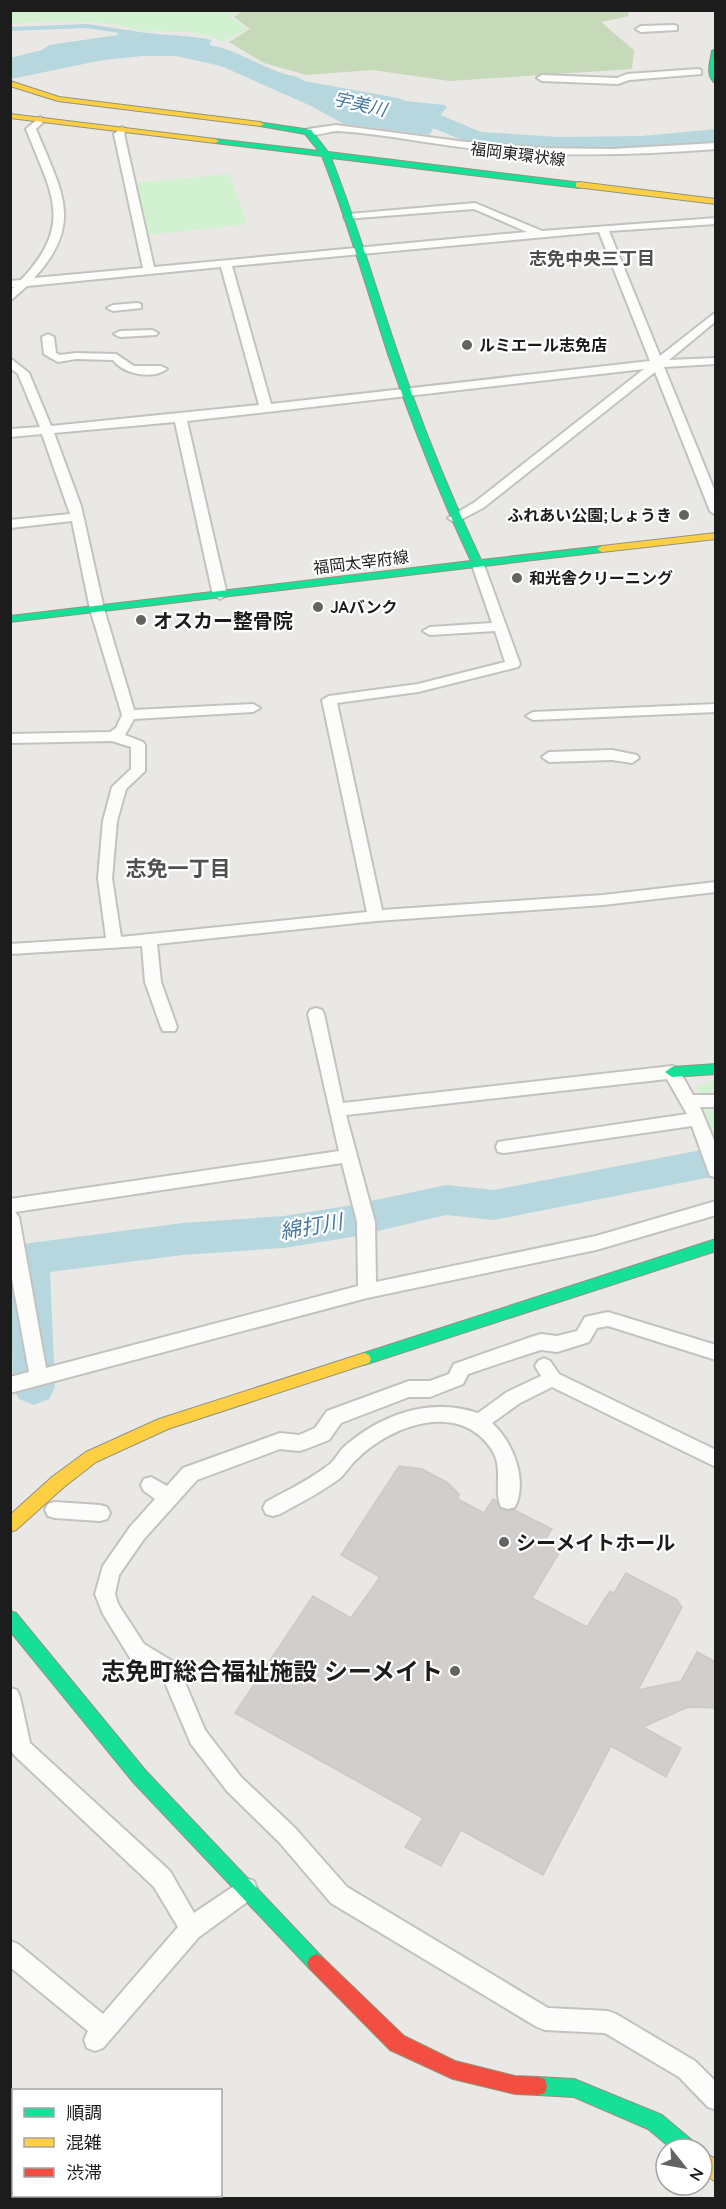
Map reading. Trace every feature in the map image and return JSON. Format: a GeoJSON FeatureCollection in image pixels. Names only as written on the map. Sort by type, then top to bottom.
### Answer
{"type":"FeatureCollection","features":[{"type":"Feature","properties":{"kind":"main road"},"geometry":{"type":"LineString","coordinates":[[710,75],[716,51]]}},
{"type":"Feature","properties":{"kind":"main road"},"geometry":{"type":"LineString","coordinates":[[11,84],[58,99],[277,126],[308,132],[314,137],[322,151],[362,252],[406,392],[454,518],[478,565]]}},
{"type":"Feature","properties":{"kind":"main road","name":"福岡東環状線"},"geometry":{"type":"LineString","coordinates":[[10,108],[716,202]]}},
{"type":"Feature","properties":{"kind":"main road","name":"福岡東環状線"},"geometry":{"type":"LineString","coordinates":[[10,116],[716,194]]}},
{"type":"Feature","properties":{"kind":"main road","name":"福岡太宰府線"},"geometry":{"type":"LineString","coordinates":[[10,619],[716,536]]}},
{"type":"Feature","properties":{"kind":"main road"},"geometry":{"type":"LineString","coordinates":[[672,1072],[716,1069]]}},
{"type":"Feature","properties":{"kind":"main road"},"geometry":{"type":"LineString","coordinates":[[10,1525],[58,1482],[91,1457],[164,1424],[716,1245]]}},
{"type":"Feature","properties":{"kind":"main road"},"geometry":{"type":"LineString","coordinates":[[10,1618],[139,1776],[328,1976],[397,2043],[453,2070],[515,2085],[574,2088],[655,2122],[673,2137]]}},
{"type":"Feature","properties":{"kind":"street"},"geometry":{"type":"LineString","coordinates":[[640,29],[674,28]]}},
{"type":"Feature","properties":{"kind":"street"},"geometry":{"type":"LineString","coordinates":[[542,78],[618,81],[627,77],[710,75]]}},
{"type":"Feature","properties":{"kind":"street"},"geometry":{"type":"LineString","coordinates":[[10,298],[55,244],[58,230],[59,207],[31,129],[40,120]]}},
{"type":"Feature","properties":{"kind":"street"},"geometry":{"type":"LineString","coordinates":[[308,132],[336,128],[508,149],[551,151],[651,152],[716,146]]}},
{"type":"Feature","properties":{"kind":"street"},"geometry":{"type":"LineString","coordinates":[[122,130],[119,134],[149,271]]}},
{"type":"Feature","properties":{"kind":"street"},"geometry":{"type":"LineString","coordinates":[[349,217],[475,206],[543,234]]}},
{"type":"Feature","properties":{"kind":"street"},"geometry":{"type":"LineString","coordinates":[[10,284],[603,228],[716,221]]}},
{"type":"Feature","properties":{"kind":"street"},"geometry":{"type":"LineString","coordinates":[[603,228],[716,511]]}},
{"type":"Feature","properties":{"kind":"street"},"geometry":{"type":"LineString","coordinates":[[226,265],[266,408]]}},
{"type":"Feature","properties":{"kind":"street"},"geometry":{"type":"LineString","coordinates":[[113,308],[138,306]]}},
{"type":"Feature","properties":{"kind":"street"},"geometry":{"type":"LineString","coordinates":[[454,518],[479,505],[716,315]]}},
{"type":"Feature","properties":{"kind":"street"},"geometry":{"type":"LineString","coordinates":[[120,334],[153,333]]}},
{"type":"Feature","properties":{"kind":"street"},"geometry":{"type":"LineString","coordinates":[[48,338],[50,354],[58,359],[76,356],[116,357],[124,368],[161,369]]}},
{"type":"Feature","properties":{"kind":"street"},"geometry":{"type":"LineString","coordinates":[[10,361],[23,373],[78,517],[97,609],[129,716],[122,730],[113,736]]}},
{"type":"Feature","properties":{"kind":"street"},"geometry":{"type":"LineString","coordinates":[[10,433],[180,418],[657,364],[716,361]]}},
{"type":"Feature","properties":{"kind":"street"},"geometry":{"type":"LineString","coordinates":[[180,418],[220,595]]}},
{"type":"Feature","properties":{"kind":"street"},"geometry":{"type":"LineString","coordinates":[[10,524],[78,517]]}},
{"type":"Feature","properties":{"kind":"street"},"geometry":{"type":"LineString","coordinates":[[376,916],[329,700],[418,688],[513,664],[478,565]]}},
{"type":"Feature","properties":{"kind":"street"},"geometry":{"type":"LineString","coordinates":[[430,631],[500,627]]}},
{"type":"Feature","properties":{"kind":"street"},"geometry":{"type":"LineString","coordinates":[[129,716],[253,708]]}},
{"type":"Feature","properties":{"kind":"street"},"geometry":{"type":"LineString","coordinates":[[533,716],[716,708]]}},
{"type":"Feature","properties":{"kind":"street"},"geometry":{"type":"LineString","coordinates":[[10,739],[113,736],[138,745],[138,771],[119,787],[110,821],[105,879],[114,942]]}},
{"type":"Feature","properties":{"kind":"street"},"geometry":{"type":"LineString","coordinates":[[549,758],[612,755],[632,758]]}},
{"type":"Feature","properties":{"kind":"street"},"geometry":{"type":"LineString","coordinates":[[10,949],[149,939],[376,916],[603,900],[716,887]]}},
{"type":"Feature","properties":{"kind":"street"},"geometry":{"type":"LineString","coordinates":[[149,939],[153,982],[169,1027]]}},
{"type":"Feature","properties":{"kind":"street"},"geometry":{"type":"LineString","coordinates":[[316,1014],[336,1110],[366,1221],[368,1291]]}},
{"type":"Feature","properties":{"kind":"street"},"geometry":{"type":"LineString","coordinates":[[336,1110],[672,1072],[698,1119],[716,1171]]}},
{"type":"Feature","properties":{"kind":"street"},"geometry":{"type":"LineString","coordinates":[[688,1101],[716,1101]]}},
{"type":"Feature","properties":{"kind":"street"},"geometry":{"type":"LineString","coordinates":[[504,1148],[698,1119]]}},
{"type":"Feature","properties":{"kind":"street"},"geometry":{"type":"LineString","coordinates":[[10,1206],[348,1156]]}},
{"type":"Feature","properties":{"kind":"street"},"geometry":{"type":"LineString","coordinates":[[10,1385],[368,1291],[596,1243],[716,1208]]}},
{"type":"Feature","properties":{"kind":"street"},"geometry":{"type":"LineString","coordinates":[[10,1217],[39,1377]]}},
{"type":"Feature","properties":{"kind":"street"},"geometry":{"type":"LineString","coordinates":[[716,1353],[608,1319],[591,1322],[583,1337],[557,1344],[541,1342],[460,1369],[457,1379],[430,1389],[409,1389],[334,1417],[322,1434],[299,1443],[280,1441],[190,1474],[160,1491],[137,1533],[110,1572],[105,1594],[110,1608],[137,1651],[170,1671],[198,1737],[234,1784],[287,1835],[339,1894],[545,2019],[608,2022],[687,2069],[716,2099]]}},
{"type":"Feature","properties":{"kind":"street"},"geometry":{"type":"LineString","coordinates":[[478,1424],[501,1403],[549,1373],[716,1459]]}},
{"type":"Feature","properties":{"kind":"street"},"geometry":{"type":"LineString","coordinates":[[273,1508],[337,1469],[349,1454],[396,1423],[418,1416],[440,1413],[466,1417],[499,1441],[506,1456],[511,1479],[508,1501]]}},
{"type":"Feature","properties":{"kind":"street"},"geometry":{"type":"LineString","coordinates":[[55,1510],[100,1513]]}},
{"type":"Feature","properties":{"kind":"street"},"geometry":{"type":"LineString","coordinates":[[10,1697],[16,1752],[147,1863],[162,1879],[191,1929]]}},
{"type":"Feature","properties":{"kind":"street"},"geometry":{"type":"LineString","coordinates":[[10,1952],[100,2035],[191,1929],[246,1889]]}},
{"type":"Feature","properties":{"kind":"green space"},"geometry":{"type":"Polygon","coordinates":[[[627,10],[629,16],[601,22],[634,50],[632,69],[450,81],[372,70],[307,75],[264,63],[229,42],[250,29],[234,17],[242,11],[627,10]]]}},
{"type":"Feature","properties":{"kind":"green space"},"geometry":{"type":"Polygon","coordinates":[[[10,11],[237,11],[230,17],[247,29],[222,42],[195,33],[145,31],[100,23],[49,21],[11,24],[10,11]]]}},
{"type":"Feature","properties":{"kind":"green space"},"geometry":{"type":"Polygon","coordinates":[[[229,174],[247,224],[147,235],[134,183],[229,174]]]}},
{"type":"Feature","properties":{"kind":"green space"},"geometry":{"type":"Polygon","coordinates":[[[715,1080],[715,1144],[697,1087],[715,1080]]]}},
{"type":"Feature","properties":{"kind":"water"},"geometry":{"type":"Polygon","coordinates":[[[129,30],[212,40],[209,45],[228,50],[304,81],[405,101],[445,105],[447,108],[429,135],[344,124],[311,106],[221,66],[176,56],[143,56],[103,60],[11,79],[10,58],[42,50],[49,45],[118,35],[118,32],[129,30]]]}},
{"type":"Feature","properties":{"kind":"building","name":"志免町総合福祉施設 シーメイト"},"geometry":{"type":"Polygon","coordinates":[[[399,1466],[422,1469],[447,1482],[459,1494],[458,1499],[484,1513],[493,1499],[497,1501],[500,1509],[514,1510],[552,1529],[543,1543],[560,1551],[532,1598],[587,1627],[610,1591],[614,1593],[626,1573],[676,1599],[682,1607],[638,1690],[681,1681],[697,1652],[716,1662],[716,1708],[688,1707],[643,1727],[681,1748],[666,1777],[611,1746],[543,1875],[461,1830],[441,1866],[405,1847],[423,1818],[235,1713],[313,1596],[351,1618],[380,1577],[341,1555],[399,1466]]]}},
{"type":"Feature","properties":{"kind":"waterway"},"geometry":{"type":"LineString","coordinates":[[10,29],[87,26],[132,33]]}},
{"type":"Feature","properties":{"kind":"waterway","name":"宇美川"},"geometry":{"type":"LineString","coordinates":[[389,111],[435,121],[477,139],[559,144],[642,143],[716,136]]}},
{"type":"Feature","properties":{"kind":"waterway","name":"綿打川"},"geometry":{"type":"LineString","coordinates":[[34,1387],[30,1259],[183,1239],[284,1232],[352,1221],[446,1200],[494,1205],[702,1165],[716,1159]]}},
{"type":"Feature","properties":{"kind":"traffic: fast"},"geometry":{"type":"LineString","coordinates":[[716,51],[712,72],[716,82]]}},
{"type":"Feature","properties":{"kind":"traffic: fast"},"geometry":{"type":"LineString","coordinates":[[260,124],[308,132],[326,155]]}},
{"type":"Feature","properties":{"kind":"traffic: fast"},"geometry":{"type":"LineString","coordinates":[[215,141],[579,185]]}},
{"type":"Feature","properties":{"kind":"traffic: fast"},"geometry":{"type":"LineString","coordinates":[[326,155],[412,408],[443,487],[478,565]]}},
{"type":"Feature","properties":{"kind":"traffic: fast"},"geometry":{"type":"LineString","coordinates":[[10,619],[602,549]]}},
{"type":"Feature","properties":{"kind":"traffic: fast"},"geometry":{"type":"LineString","coordinates":[[672,1072],[716,1069]]}},
{"type":"Feature","properties":{"kind":"traffic: fast"},"geometry":{"type":"LineString","coordinates":[[364,1359],[716,1245]]}},
{"type":"Feature","properties":{"kind":"traffic: fast"},"geometry":{"type":"LineString","coordinates":[[10,1618],[139,1776],[316,1963]]}},
{"type":"Feature","properties":{"kind":"traffic: fast"},"geometry":{"type":"LineString","coordinates":[[538,2086],[574,2088],[655,2122],[673,2137]]}},
{"type":"Feature","properties":{"kind":"traffic: slow"},"geometry":{"type":"LineString","coordinates":[[10,83],[58,99],[260,124]]}},
{"type":"Feature","properties":{"kind":"traffic: slow"},"geometry":{"type":"LineString","coordinates":[[10,116],[215,141]]}},
{"type":"Feature","properties":{"kind":"traffic: slow"},"geometry":{"type":"LineString","coordinates":[[579,185],[716,202]]}},
{"type":"Feature","properties":{"kind":"traffic: slow"},"geometry":{"type":"LineString","coordinates":[[602,549],[716,536]]}},
{"type":"Feature","properties":{"kind":"traffic: slow"},"geometry":{"type":"LineString","coordinates":[[10,1525],[58,1482],[91,1457],[164,1424],[364,1359]]}},
{"type":"Feature","properties":{"kind":"traffic: jam"},"geometry":{"type":"LineString","coordinates":[[316,1963],[397,2043],[453,2070],[515,2085],[538,2086]]}},
{"type":"Feature","properties":{"kind":"place","name":"ルミエール志免店"},"geometry":{"type":"Point","coordinates":[467,345]}},
{"type":"Feature","properties":{"kind":"place","name":"ふれあい公園;しょうき"},"geometry":{"type":"Point","coordinates":[684,515]}},
{"type":"Feature","properties":{"kind":"place","name":"和光舎クリーニング"},"geometry":{"type":"Point","coordinates":[517,578]}},
{"type":"Feature","properties":{"kind":"place","name":"JAバンク"},"geometry":{"type":"Point","coordinates":[318,607]}},
{"type":"Feature","properties":{"kind":"place","name":"オスカー整骨院"},"geometry":{"type":"Point","coordinates":[141,620]}},
{"type":"Feature","properties":{"kind":"place","name":"シーメイトホール"},"geometry":{"type":"Point","coordinates":[504,1542]}},
{"type":"Feature","properties":{"kind":"place","name":"志免町総合福祉施設 シーメイト"},"geometry":{"type":"Point","coordinates":[455,1671]}},
{"type":"Feature","properties":{"kind":"district","name":"志免中央三丁目"},"geometry":{"type":"Point","coordinates":[592,258]}},
{"type":"Feature","properties":{"kind":"district","name":"志免一丁目"},"geometry":{"type":"Point","coordinates":[178,868]}}]}
